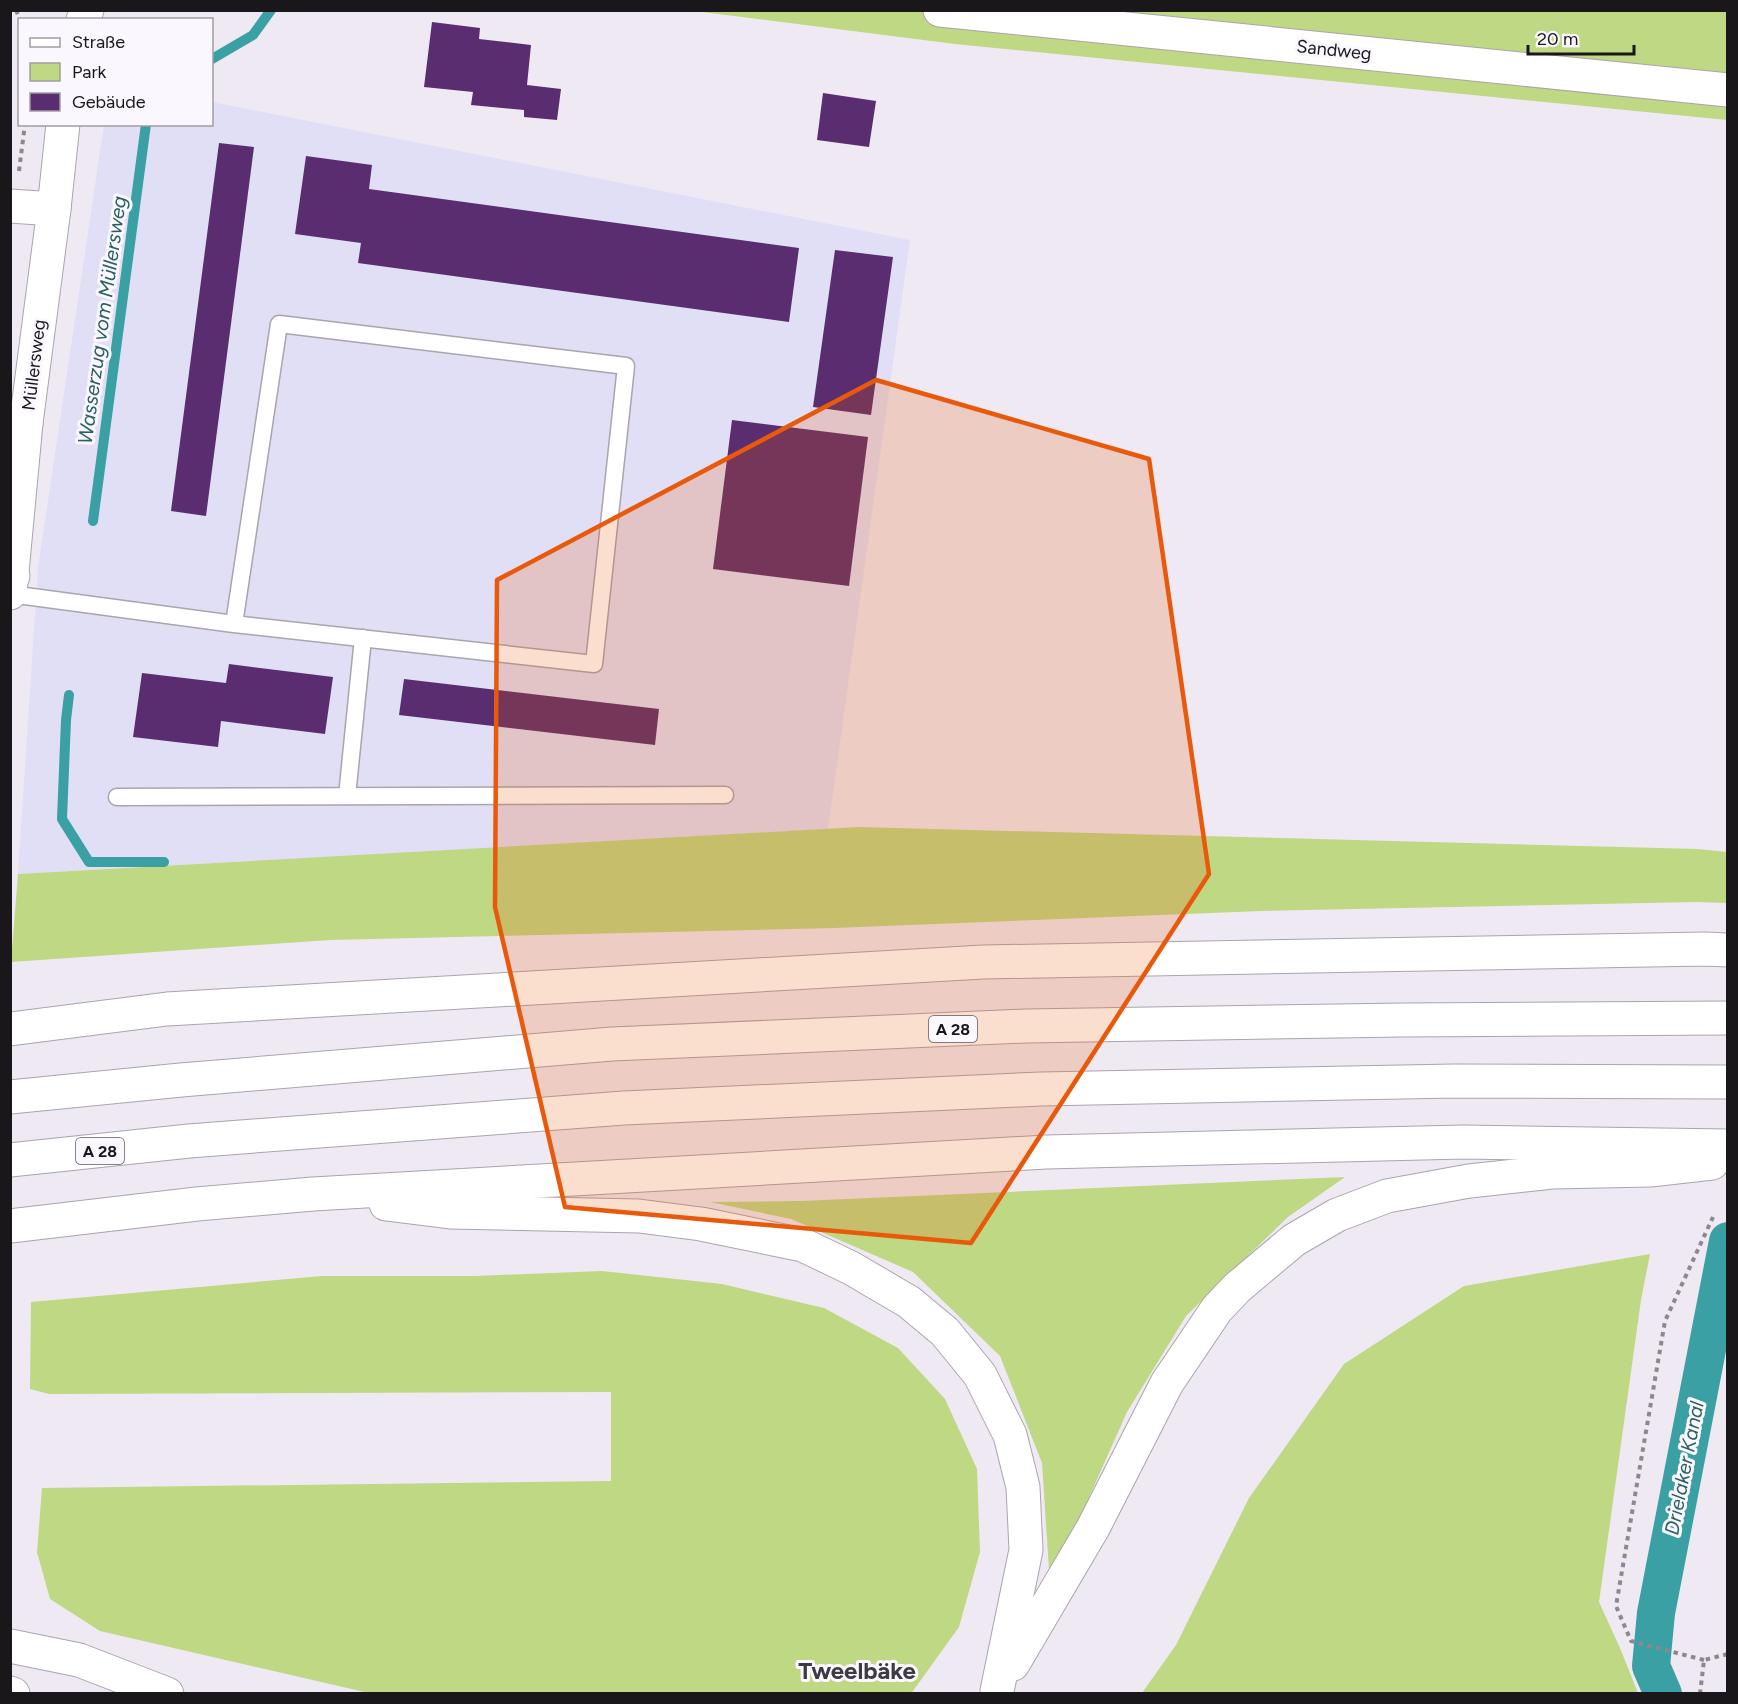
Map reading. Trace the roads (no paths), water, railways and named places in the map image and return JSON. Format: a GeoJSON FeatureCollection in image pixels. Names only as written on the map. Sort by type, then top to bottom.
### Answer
{"type":"FeatureCollection","features":[{"type":"Feature","properties":{"kind":"main road","name":"Sandweg"},"geometry":{"type":"LineString","coordinates":[[940,10],[1728,90]]}},
{"type":"Feature","properties":{"kind":"main road","name":"Müllersweg"},"geometry":{"type":"LineString","coordinates":[[11,585],[18,429],[54,209],[63,126]]}},
{"type":"Feature","properties":{"kind":"main road"},"geometry":{"type":"LineString","coordinates":[[10,206],[54,209]]}},
{"type":"Feature","properties":{"kind":"main road"},"geometry":{"type":"LineString","coordinates":[[10,1029],[167,1009],[983,962],[1728,950]]}},
{"type":"Feature","properties":{"kind":"main road","name":"A 28"},"geometry":{"type":"LineString","coordinates":[[10,1097],[181,1080],[612,1044],[1014,1026],[1728,1018]]}},
{"type":"Feature","properties":{"kind":"main road","name":"A 28"},"geometry":{"type":"LineString","coordinates":[[10,1160],[189,1141],[624,1108],[1041,1089],[1454,1081],[1728,1082]]}},
{"type":"Feature","properties":{"kind":"main road"},"geometry":{"type":"LineString","coordinates":[[10,1226],[197,1204],[313,1194],[1046,1152],[1463,1142],[1728,1146]]}},
{"type":"Feature","properties":{"kind":"main road"},"geometry":{"type":"LineString","coordinates":[[996,1692],[1093,1527],[1167,1383],[1217,1309],[1238,1287],[1294,1240],[1337,1215],[1387,1196],[1468,1181],[1552,1172],[1650,1170],[1728,1162]]}},
{"type":"Feature","properties":{"kind":"main road"},"geometry":{"type":"LineString","coordinates":[[313,1194],[450,1212],[639,1216],[701,1224],[803,1245],[851,1268],[909,1302],[945,1332],[980,1374],[1010,1435],[1023,1487],[1026,1550],[996,1692]]}},
{"type":"Feature","properties":{"kind":"main road"},"geometry":{"type":"LineString","coordinates":[[10,1646],[79,1660],[167,1694]]}},
{"type":"Feature","properties":{"kind":"lane"},"geometry":{"type":"LineString","coordinates":[[11,585],[234,624],[594,664],[626,366],[279,324],[234,624]]}},
{"type":"Feature","properties":{"kind":"lane"},"geometry":{"type":"LineString","coordinates":[[348,796],[363,638]]}},
{"type":"Feature","properties":{"kind":"lane"},"geometry":{"type":"LineString","coordinates":[[117,797],[725,795]]}},
{"type":"Feature","properties":{"kind":"waterway","name":"Wasserzug vom Müllersweg"},"geometry":{"type":"LineString","coordinates":[[213,58],[253,35],[271,10]]}},
{"type":"Feature","properties":{"kind":"waterway","name":"Wasserzug vom Müllersweg"},"geometry":{"type":"LineString","coordinates":[[93,521],[146,126]]}},
{"type":"Feature","properties":{"kind":"waterway","name":"Wasserzug vom Müllersweg"},"geometry":{"type":"LineString","coordinates":[[69,695],[62,819],[89,862],[164,862]]}},
{"type":"Feature","properties":{"kind":"waterway","name":"Drielaker Kanal"},"geometry":{"type":"LineString","coordinates":[[1663,1694],[1651,1666],[1656,1613],[1728,1241]]}},
{"type":"Feature","properties":{"kind":"district","name":"Tweelbäke"},"geometry":{"type":"Point","coordinates":[857,1670]}}]}
